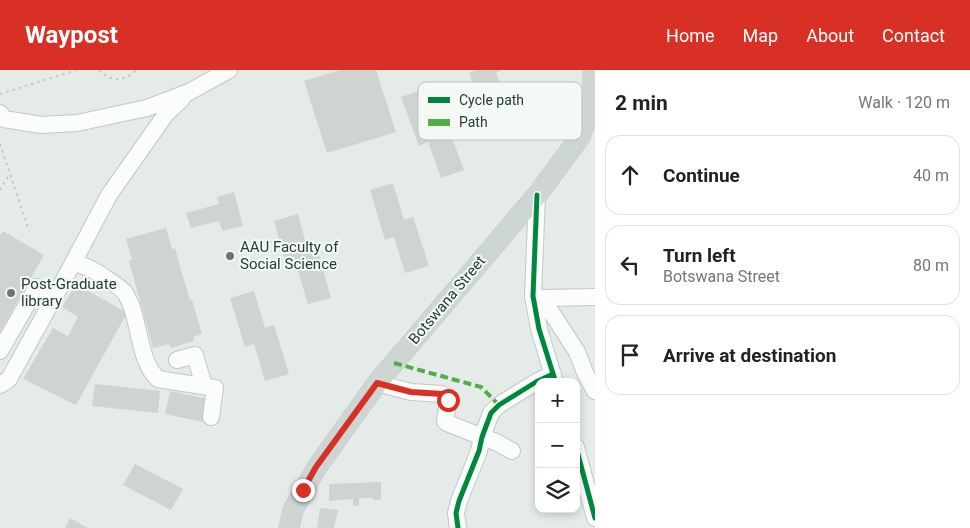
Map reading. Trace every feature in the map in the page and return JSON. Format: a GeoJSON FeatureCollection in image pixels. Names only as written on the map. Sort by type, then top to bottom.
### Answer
{"type":"FeatureCollection","features":[{"type":"Feature","properties":{"kind":"main road","name":"Botswana Street"},"geometry":{"type":"LineString","coordinates":[[582,132],[594,97],[593,70]]}},
{"type":"Feature","properties":{"kind":"main road","name":"Botswana Street"},"geometry":{"type":"LineString","coordinates":[[288,528],[293,510],[316,467],[377,383],[537,195],[577,140]]}},
{"type":"Feature","properties":{"kind":"street"},"geometry":{"type":"LineString","coordinates":[[0,113],[4,119],[40,125],[77,123],[147,108],[189,92],[229,70]]}},
{"type":"Feature","properties":{"kind":"street"},"geometry":{"type":"LineString","coordinates":[[0,388],[9,379],[109,195],[166,114],[189,92]]}},
{"type":"Feature","properties":{"kind":"street"},"geometry":{"type":"LineString","coordinates":[[537,195],[539,329],[554,378]]}},
{"type":"Feature","properties":{"kind":"street"},"geometry":{"type":"LineString","coordinates":[[72,263],[83,265],[100,274],[124,292],[136,319],[148,365],[158,379],[215,388],[212,417]]}},
{"type":"Feature","properties":{"kind":"street"},"geometry":{"type":"LineString","coordinates":[[0,351],[36,287],[54,297]]}},
{"type":"Feature","properties":{"kind":"street"},"geometry":{"type":"LineString","coordinates":[[538,297],[595,297]]}},
{"type":"Feature","properties":{"kind":"street"},"geometry":{"type":"LineString","coordinates":[[538,297],[577,352],[595,391]]}},
{"type":"Feature","properties":{"kind":"street"},"geometry":{"type":"LineString","coordinates":[[577,352],[595,360]]}},
{"type":"Feature","properties":{"kind":"street"},"geometry":{"type":"LineString","coordinates":[[177,360],[195,355],[204,386]]}},
{"type":"Feature","properties":{"kind":"street"},"geometry":{"type":"LineString","coordinates":[[377,383],[411,392],[442,394],[446,396],[448,400],[445,420],[447,423],[512,451]]}},
{"type":"Feature","properties":{"kind":"street"},"geometry":{"type":"LineString","coordinates":[[458,528],[456,513],[459,500],[479,451],[491,413],[499,405],[535,387]]}},
{"type":"Feature","properties":{"kind":"street"},"geometry":{"type":"LineString","coordinates":[[580,462],[595,518]]}},
{"type":"Feature","properties":{"kind":"path"},"geometry":{"type":"LineString","coordinates":[[0,94],[76,70]]}},
{"type":"Feature","properties":{"kind":"path"},"geometry":{"type":"LineString","coordinates":[[99,70],[113,79],[121,79],[128,77],[136,70]]}},
{"type":"Feature","properties":{"kind":"path"},"geometry":{"type":"LineString","coordinates":[[0,144],[29,231]]}},
{"type":"Feature","properties":{"kind":"path"},"geometry":{"type":"LineString","coordinates":[[0,190],[10,173]]}},
{"type":"Feature","properties":{"kind":"building"},"geometry":{"type":"Polygon","coordinates":[[[340,70],[376,70],[396,132],[327,153],[304,81],[340,70]]]}},
{"type":"Feature","properties":{"kind":"building"},"geometry":{"type":"Polygon","coordinates":[[[476,70],[502,70],[496,73],[500,82],[473,82],[469,73],[476,70]]]}},
{"type":"Feature","properties":{"kind":"building"},"geometry":{"type":"Polygon","coordinates":[[[418,91],[418,140],[453,140],[464,170],[441,178],[428,142],[419,146],[401,97],[418,91]]]}},
{"type":"Feature","properties":{"kind":"building"},"geometry":{"type":"Polygon","coordinates":[[[393,183],[404,220],[413,217],[429,266],[405,273],[394,237],[385,240],[370,190],[393,183]]]}},
{"type":"Feature","properties":{"kind":"building"},"geometry":{"type":"Polygon","coordinates":[[[234,192],[243,226],[222,231],[219,221],[191,228],[186,213],[219,204],[217,197],[234,192]]]}},
{"type":"Feature","properties":{"kind":"building"},"geometry":{"type":"Polygon","coordinates":[[[298,214],[308,251],[317,248],[331,298],[308,304],[297,268],[288,270],[274,221],[298,214]]]}},
{"type":"Feature","properties":{"kind":"building"},"geometry":{"type":"Polygon","coordinates":[[[166,228],[172,249],[175,248],[190,301],[192,300],[202,334],[193,337],[194,341],[171,348],[169,344],[153,348],[129,261],[132,260],[126,239],[166,228]]]}},
{"type":"Feature","properties":{"kind":"building","name":"Post-Graduate library"},"geometry":{"type":"Polygon","coordinates":[[[3,231],[44,255],[0,332],[0,236],[3,231]]]}},
{"type":"Feature","properties":{"kind":"building"},"geometry":{"type":"Polygon","coordinates":[[[76,284],[127,313],[76,405],[23,379],[53,328],[68,336],[78,317],[62,307],[76,284]]]}},
{"type":"Feature","properties":{"kind":"building"},"geometry":{"type":"Polygon","coordinates":[[[254,291],[265,328],[274,325],[289,374],[265,381],[254,344],[245,347],[230,298],[254,291]]]}},
{"type":"Feature","properties":{"kind":"building"},"geometry":{"type":"Polygon","coordinates":[[[95,384],[160,391],[158,413],[92,406],[95,384]]]}},
{"type":"Feature","properties":{"kind":"building"},"geometry":{"type":"Polygon","coordinates":[[[170,391],[208,399],[203,422],[165,414],[170,391]]]}},
{"type":"Feature","properties":{"kind":"building"},"geometry":{"type":"Polygon","coordinates":[[[135,464],[183,489],[171,510],[123,485],[135,464]]]}},
{"type":"Feature","properties":{"kind":"building"},"geometry":{"type":"Polygon","coordinates":[[[381,482],[381,500],[359,498],[359,506],[353,506],[353,499],[329,501],[329,484],[381,482]]]}},
{"type":"Feature","properties":{"kind":"building"},"geometry":{"type":"Polygon","coordinates":[[[320,508],[338,510],[334,528],[317,528],[320,508]]]}},
{"type":"Feature","properties":{"kind":"building"},"geometry":{"type":"Polygon","coordinates":[[[70,518],[88,528],[65,528],[70,518]]]}},
{"type":"Feature","properties":{"kind":"marked path"},"geometry":{"type":"LineString","coordinates":[[394,363],[481,387],[499,405]]}},
{"type":"Feature","properties":{"kind":"cycle path"},"geometry":{"type":"LineString","coordinates":[[537,195],[533,296],[539,329],[554,378]]}},
{"type":"Feature","properties":{"kind":"cycle path"},"geometry":{"type":"LineString","coordinates":[[458,528],[456,513],[459,501],[479,451],[491,413],[499,405],[536,382],[553,374]]}},
{"type":"Feature","properties":{"kind":"cycle path"},"geometry":{"type":"LineString","coordinates":[[580,462],[595,518]]}},
{"type":"Feature","properties":{"kind":"place","name":"AAU Faculty of Social Science"},"geometry":{"type":"Point","coordinates":[230,256]}},
{"type":"Feature","properties":{"kind":"place","name":"Post-Graduate library"},"geometry":{"type":"Point","coordinates":[11,293]}},
{"type":"Feature","properties":{"kind":"route"},"geometry":{"type":"LineString","coordinates":[[303,490],[316,467],[377,383],[411,392],[442,394],[448,400]]}}]}
